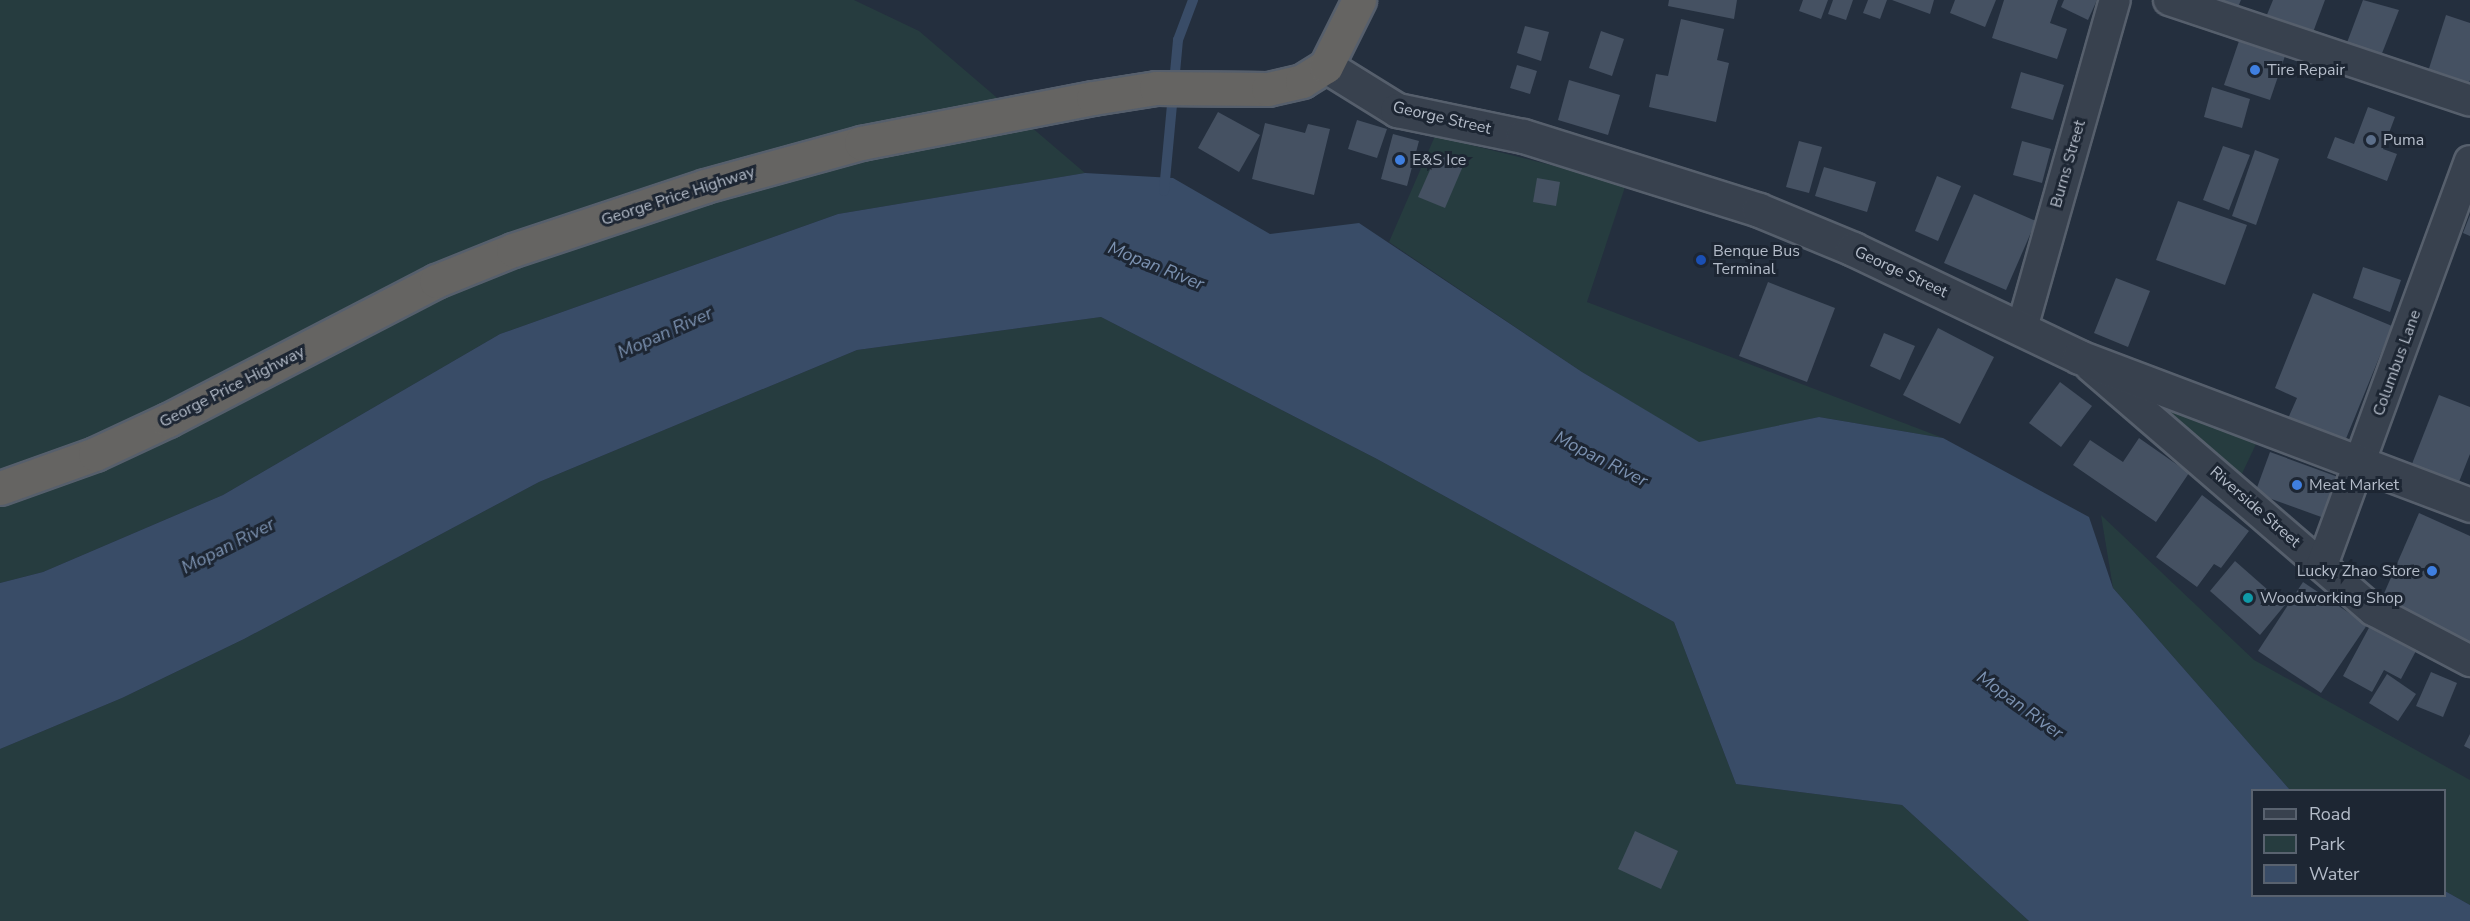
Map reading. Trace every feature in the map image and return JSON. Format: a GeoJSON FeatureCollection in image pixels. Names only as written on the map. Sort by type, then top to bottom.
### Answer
{"type":"FeatureCollection","features":[{"type":"Feature","properties":{"kind":"highway"},"geometry":{"type":"LineString","coordinates":[[1326,66],[1359,0]]}},
{"type":"Feature","properties":{"kind":"highway","name":"George Price Highway"},"geometry":{"type":"LineString","coordinates":[[0,488],[95,454],[436,280],[513,250],[791,160],[1156,88],[1268,89],[1302,81],[1326,66]]}},
{"type":"Feature","properties":{"kind":"street","name":"Burns Street"},"geometry":{"type":"LineString","coordinates":[[2022,328],[2115,0]]}},
{"type":"Feature","properties":{"kind":"street"},"geometry":{"type":"LineString","coordinates":[[2169,0],[2470,101]]}},
{"type":"Feature","properties":{"kind":"street","name":"George Street"},"geometry":{"type":"LineString","coordinates":[[1326,66],[1397,110],[1523,136],[1759,210],[2022,328],[2079,357],[2470,505]]}},
{"type":"Feature","properties":{"kind":"street","name":"Columbus Lane"},"geometry":{"type":"LineString","coordinates":[[2322,565],[2361,465],[2470,161]]}},
{"type":"Feature","properties":{"kind":"street","name":"Riverside Street"},"geometry":{"type":"LineString","coordinates":[[2079,357],[2373,610],[2470,661]]}},
{"type":"Feature","properties":{"kind":"green space"},"geometry":{"type":"Polygon","coordinates":[[[0,0],[854,0],[919,31],[1085,173],[838,214],[500,334],[223,495],[43,572],[0,583],[0,0]]]}},
{"type":"Feature","properties":{"kind":"green space"},"geometry":{"type":"Polygon","coordinates":[[[1435,136],[1626,184],[1587,302],[1943,438],[1819,417],[1699,443],[1582,372],[1389,242],[1435,136]]]}},
{"type":"Feature","properties":{"kind":"green space"},"geometry":{"type":"Polygon","coordinates":[[[1101,317],[1377,459],[1674,622],[1736,784],[1902,805],[2029,921],[0,921],[0,749],[122,698],[244,639],[539,482],[857,350],[1101,317]]]}},
{"type":"Feature","properties":{"kind":"green space"},"geometry":{"type":"Polygon","coordinates":[[[2142,398],[2258,440],[2238,482],[2142,398]]]}},
{"type":"Feature","properties":{"kind":"green space"},"geometry":{"type":"Polygon","coordinates":[[[2101,515],[2254,660],[2470,780],[2470,905],[2446,892],[2446,789],[2289,789],[2113,588],[2101,515]]]}},
{"type":"Feature","properties":{"kind":"water","name":"Mopan River"},"geometry":{"type":"Polygon","coordinates":[[[1085,173],[1173,178],[1270,234],[1359,223],[1582,372],[1699,442],[1819,417],[1943,438],[2089,517],[2113,588],[2289,789],[2251,789],[2251,897],[2446,897],[2446,892],[2470,905],[2470,921],[2029,921],[1902,805],[1736,784],[1674,622],[1377,459],[1101,317],[857,350],[539,482],[244,639],[122,698],[0,749],[0,583],[43,572],[223,495],[500,334],[838,214],[1085,173]]]}},
{"type":"Feature","properties":{"kind":"building"},"geometry":{"type":"Polygon","coordinates":[[[1669,0],[1737,0],[1734,19],[1668,6],[1669,0]]]}},
{"type":"Feature","properties":{"kind":"building"},"geometry":{"type":"Polygon","coordinates":[[[1803,0],[1828,0],[1821,19],[1799,11],[1803,0]]]}},
{"type":"Feature","properties":{"kind":"building"},"geometry":{"type":"Polygon","coordinates":[[[1833,0],[1853,0],[1846,20],[1828,14],[1833,0]]]}},
{"type":"Feature","properties":{"kind":"building"},"geometry":{"type":"Polygon","coordinates":[[[1868,0],[1887,0],[1880,19],[1863,13],[1868,0]]]}},
{"type":"Feature","properties":{"kind":"building"},"geometry":{"type":"Polygon","coordinates":[[[1892,0],[1934,0],[1930,14],[1892,0]]]}},
{"type":"Feature","properties":{"kind":"building"},"geometry":{"type":"Polygon","coordinates":[[[1955,0],[1996,0],[1985,27],[1950,13],[1955,0]]]}},
{"type":"Feature","properties":{"kind":"building"},"geometry":{"type":"Polygon","coordinates":[[[2004,0],[2058,0],[2050,23],[2067,29],[2057,59],[1992,38],[2004,0]]]}},
{"type":"Feature","properties":{"kind":"building"},"geometry":{"type":"Polygon","coordinates":[[[2064,0],[2097,0],[2088,20],[2061,7],[2064,0]]]}},
{"type":"Feature","properties":{"kind":"building"},"geometry":{"type":"Polygon","coordinates":[[[2220,0],[2241,0],[2238,7],[2220,0]]]}},
{"type":"Feature","properties":{"kind":"building"},"geometry":{"type":"Polygon","coordinates":[[[2273,0],[2325,0],[2312,35],[2266,17],[2273,0]]]}},
{"type":"Feature","properties":{"kind":"building"},"geometry":{"type":"Polygon","coordinates":[[[2363,0],[2399,10],[2379,61],[2345,48],[2363,0]]]}},
{"type":"Feature","properties":{"kind":"building"},"geometry":{"type":"Polygon","coordinates":[[[2446,15],[2470,23],[2470,80],[2466,92],[2426,78],[2446,15]]]}},
{"type":"Feature","properties":{"kind":"building"},"geometry":{"type":"Polygon","coordinates":[[[1681,19],[1724,29],[1717,60],[1729,63],[1716,122],[1649,107],[1656,74],[1668,76],[1681,19]]]}},
{"type":"Feature","properties":{"kind":"building"},"geometry":{"type":"Polygon","coordinates":[[[1525,26],[1549,32],[1541,61],[1517,53],[1525,26]]]}},
{"type":"Feature","properties":{"kind":"building"},"geometry":{"type":"Polygon","coordinates":[[[1601,31],[1624,39],[1612,76],[1589,68],[1601,31]]]}},
{"type":"Feature","properties":{"kind":"building","name":"Tire Repair"},"geometry":{"type":"Polygon","coordinates":[[[2239,41],[2285,56],[2270,100],[2224,85],[2239,41]]]}},
{"type":"Feature","properties":{"kind":"building"},"geometry":{"type":"Polygon","coordinates":[[[1517,65],[1537,71],[1530,94],[1510,88],[1517,65]]]}},
{"type":"Feature","properties":{"kind":"building"},"geometry":{"type":"Polygon","coordinates":[[[2021,72],[2064,85],[2053,120],[2011,108],[2021,72]]]}},
{"type":"Feature","properties":{"kind":"building"},"geometry":{"type":"Polygon","coordinates":[[[1569,80],[1620,95],[1608,135],[1558,120],[1569,80]]]}},
{"type":"Feature","properties":{"kind":"building"},"geometry":{"type":"Polygon","coordinates":[[[2212,87],[2250,99],[2242,128],[2204,117],[2212,87]]]}},
{"type":"Feature","properties":{"kind":"building","name":"Puma"},"geometry":{"type":"Polygon","coordinates":[[[2368,107],[2395,117],[2383,149],[2397,154],[2387,181],[2327,158],[2335,137],[2354,144],[2368,107]]]}},
{"type":"Feature","properties":{"kind":"building"},"geometry":{"type":"Polygon","coordinates":[[[1218,112],[1260,135],[1239,172],[1198,148],[1218,112]]]}},
{"type":"Feature","properties":{"kind":"building"},"geometry":{"type":"Polygon","coordinates":[[[1357,120],[1387,129],[1377,158],[1348,149],[1357,120]]]}},
{"type":"Feature","properties":{"kind":"building"},"geometry":{"type":"Polygon","coordinates":[[[1265,123],[1305,133],[1308,124],[1330,129],[1314,195],[1252,179],[1265,123]]]}},
{"type":"Feature","properties":{"kind":"building","name":"E&S Ice"},"geometry":{"type":"Polygon","coordinates":[[[1393,134],[1419,141],[1407,186],[1381,179],[1393,134]]]}},
{"type":"Feature","properties":{"kind":"building"},"geometry":{"type":"Polygon","coordinates":[[[1799,141],[1822,147],[1809,193],[1786,187],[1799,141]]]}},
{"type":"Feature","properties":{"kind":"building"},"geometry":{"type":"Polygon","coordinates":[[[2022,141],[2051,149],[2042,183],[2013,175],[2022,141]]]}},
{"type":"Feature","properties":{"kind":"building"},"geometry":{"type":"Polygon","coordinates":[[[2223,146],[2250,155],[2229,210],[2203,200],[2223,146]]]}},
{"type":"Feature","properties":{"kind":"building"},"geometry":{"type":"Polygon","coordinates":[[[2255,150],[2279,159],[2256,225],[2232,216],[2255,150]]]}},
{"type":"Feature","properties":{"kind":"building"},"geometry":{"type":"Polygon","coordinates":[[[1437,154],[1463,166],[1445,208],[1418,197],[1437,154]]]}},
{"type":"Feature","properties":{"kind":"building"},"geometry":{"type":"Polygon","coordinates":[[[1824,167],[1876,182],[1867,212],[1815,196],[1824,167]]]}},
{"type":"Feature","properties":{"kind":"building"},"geometry":{"type":"Polygon","coordinates":[[[1937,176],[1961,186],[1938,241],[1915,231],[1937,176]]]}},
{"type":"Feature","properties":{"kind":"building"},"geometry":{"type":"Polygon","coordinates":[[[1537,178],[1560,182],[1556,206],[1533,202],[1537,178]]]}},
{"type":"Feature","properties":{"kind":"building"},"geometry":{"type":"Polygon","coordinates":[[[1974,194],[2036,221],[2006,290],[1944,263],[1974,194]]]}},
{"type":"Feature","properties":{"kind":"building"},"geometry":{"type":"Polygon","coordinates":[[[2178,201],[2247,225],[2225,285],[2156,260],[2178,201]]]}},
{"type":"Feature","properties":{"kind":"building"},"geometry":{"type":"Polygon","coordinates":[[[2470,215],[2470,236],[2463,233],[2470,215]]]}},
{"type":"Feature","properties":{"kind":"building"},"geometry":{"type":"Polygon","coordinates":[[[2363,267],[2401,280],[2390,312],[2353,298],[2363,267]]]}},
{"type":"Feature","properties":{"kind":"building"},"geometry":{"type":"Polygon","coordinates":[[[2116,278],[2150,291],[2128,347],[2094,333],[2116,278]]]}},
{"type":"Feature","properties":{"kind":"building"},"geometry":{"type":"Polygon","coordinates":[[[1768,282],[1835,308],[1807,382],[1739,356],[1768,282]]]}},
{"type":"Feature","properties":{"kind":"building"},"geometry":{"type":"Polygon","coordinates":[[[2313,293],[2392,326],[2343,446],[2286,423],[2297,398],[2275,388],[2313,293]]]}},
{"type":"Feature","properties":{"kind":"building"},"geometry":{"type":"Polygon","coordinates":[[[1938,328],[1994,357],[1960,424],[1903,395],[1938,328]]]}},
{"type":"Feature","properties":{"kind":"building"},"geometry":{"type":"Polygon","coordinates":[[[1884,333],[1915,346],[1900,380],[1870,366],[1884,333]]]}},
{"type":"Feature","properties":{"kind":"building"},"geometry":{"type":"Polygon","coordinates":[[[2060,382],[2092,406],[2061,447],[2029,423],[2060,382]]]}},
{"type":"Feature","properties":{"kind":"building"},"geometry":{"type":"Polygon","coordinates":[[[2439,395],[2470,407],[2470,454],[2457,487],[2410,469],[2439,395]]]}},
{"type":"Feature","properties":{"kind":"building"},"geometry":{"type":"Polygon","coordinates":[[[2139,438],[2189,473],[2156,522],[2073,465],[2090,440],[2123,462],[2139,438]]]}},
{"type":"Feature","properties":{"kind":"building","name":"Meat Market"},"geometry":{"type":"Polygon","coordinates":[[[2270,452],[2338,477],[2324,518],[2255,493],[2270,452]]]}},
{"type":"Feature","properties":{"kind":"building"},"geometry":{"type":"Polygon","coordinates":[[[2202,495],[2249,531],[2221,568],[2214,564],[2197,587],[2156,557],[2202,495]]]}},
{"type":"Feature","properties":{"kind":"building","name":"Lucky Zhao Store"},"geometry":{"type":"Polygon","coordinates":[[[2419,513],[2470,536],[2470,646],[2379,605],[2419,513]]]}},
{"type":"Feature","properties":{"kind":"building","name":"Woodworking Shop"},"geometry":{"type":"Polygon","coordinates":[[[2235,561],[2285,605],[2260,635],[2210,591],[2235,561]]]}},
{"type":"Feature","properties":{"kind":"building"},"geometry":{"type":"Polygon","coordinates":[[[2303,582],[2367,625],[2321,693],[2258,651],[2303,582]]]}},
{"type":"Feature","properties":{"kind":"building"},"geometry":{"type":"Polygon","coordinates":[[[2371,624],[2417,649],[2401,679],[2384,670],[2372,692],[2343,676],[2371,624]]]}},
{"type":"Feature","properties":{"kind":"building"},"geometry":{"type":"Polygon","coordinates":[[[2431,672],[2457,683],[2443,717],[2416,706],[2431,672]]]}},
{"type":"Feature","properties":{"kind":"building"},"geometry":{"type":"Polygon","coordinates":[[[2387,674],[2416,694],[2398,721],[2369,703],[2387,674]]]}},
{"type":"Feature","properties":{"kind":"building"},"geometry":{"type":"Polygon","coordinates":[[[2470,734],[2470,749],[2464,746],[2470,734]]]}},
{"type":"Feature","properties":{"kind":"building"},"geometry":{"type":"Polygon","coordinates":[[[1635,831],[1678,851],[1661,889],[1618,869],[1635,831]]]}},
{"type":"Feature","properties":{"kind":"waterway"},"geometry":{"type":"LineString","coordinates":[[1164,191],[1178,40],[1193,0]]}},
{"type":"Feature","properties":{"kind":"place","name":"Tire Repair"},"geometry":{"type":"Point","coordinates":[2255,70]}},
{"type":"Feature","properties":{"kind":"place","name":"Puma"},"geometry":{"type":"Point","coordinates":[2371,140]}},
{"type":"Feature","properties":{"kind":"place","name":"E&S Ice"},"geometry":{"type":"Point","coordinates":[1400,160]}},
{"type":"Feature","properties":{"kind":"place","name":"Benque Bus Terminal"},"geometry":{"type":"Point","coordinates":[1701,260]}},
{"type":"Feature","properties":{"kind":"place","name":"Meat Market"},"geometry":{"type":"Point","coordinates":[2297,485]}},
{"type":"Feature","properties":{"kind":"place","name":"Lucky Zhao Store"},"geometry":{"type":"Point","coordinates":[2432,571]}},
{"type":"Feature","properties":{"kind":"place","name":"Woodworking Shop"},"geometry":{"type":"Point","coordinates":[2248,598]}}]}
